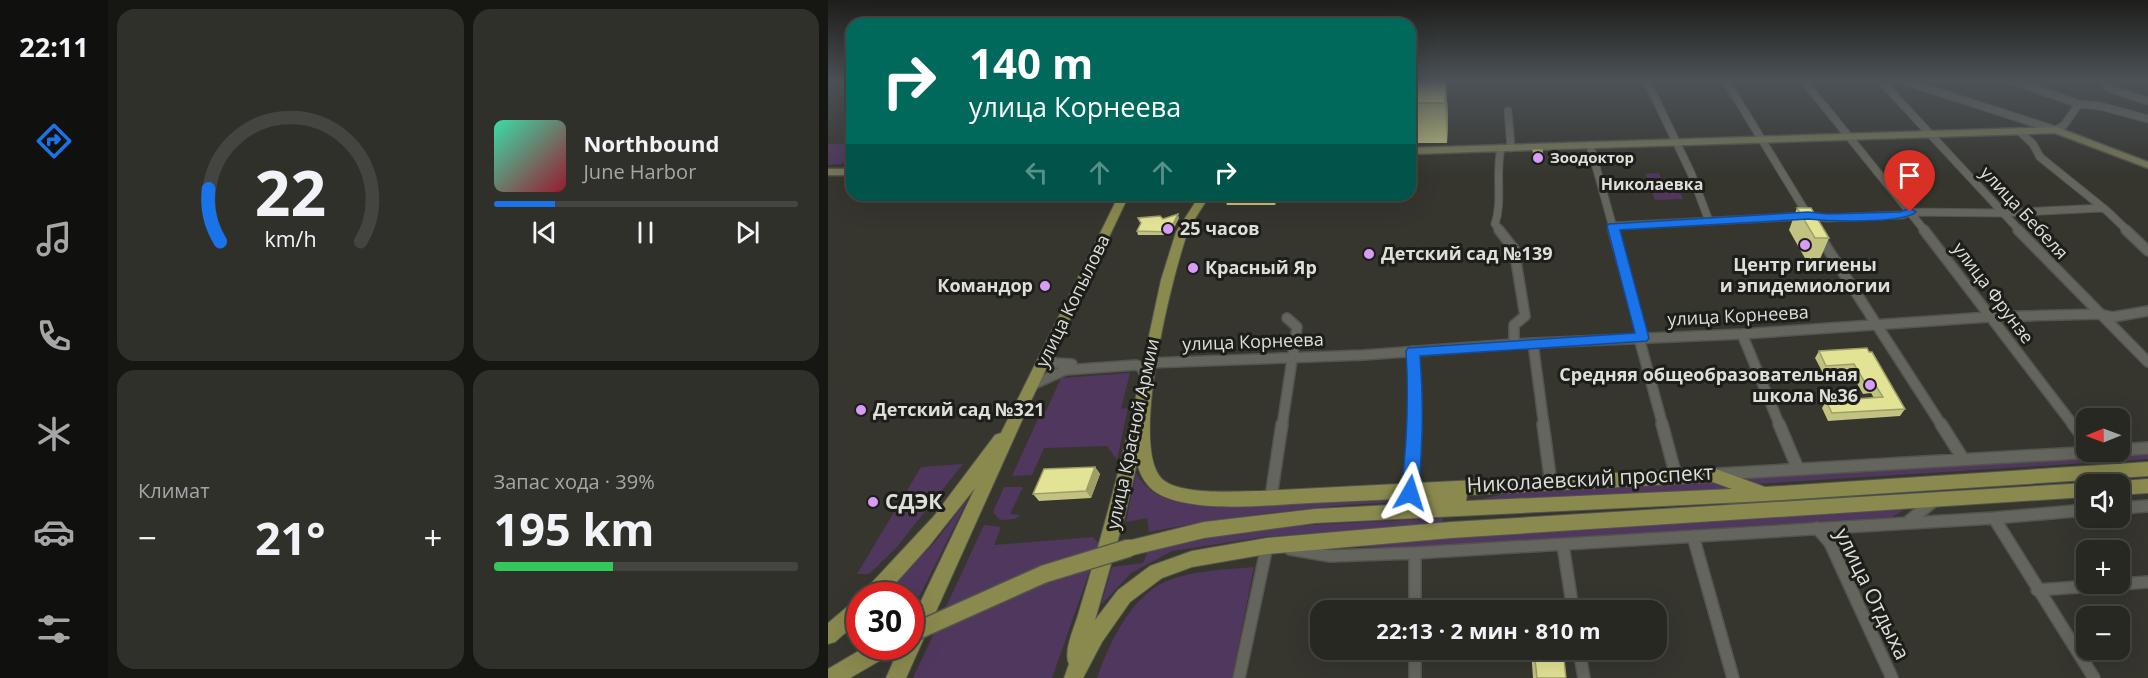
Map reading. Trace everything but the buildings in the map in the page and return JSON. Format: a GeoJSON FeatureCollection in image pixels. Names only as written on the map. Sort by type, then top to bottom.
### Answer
{"type":"FeatureCollection","features":[{"type":"Feature","properties":{"kind":"main road"},"geometry":{"type":"LineString","coordinates":[[1416,151],[2056,130],[2126,155],[2148,167]]}},
{"type":"Feature","properties":{"kind":"main road"},"geometry":{"type":"LineString","coordinates":[[828,172],[846,171]]}},
{"type":"Feature","properties":{"kind":"main road","name":"улица Копылова"},"geometry":{"type":"LineString","coordinates":[[924,616],[1121,201]]}},
{"type":"Feature","properties":{"kind":"main road","name":"улица Красной Армии"},"geometry":{"type":"LineString","coordinates":[[1072,677],[1084,625],[1117,515],[1163,292],[1182,232],[1201,201]]}},
{"type":"Feature","properties":{"kind":"main road","name":"Николаевский проспект"},"geometry":{"type":"LineString","coordinates":[[1147,371],[1142,449],[1149,477],[1158,486],[1171,492],[1190,496],[1410,493],[1713,475]]}},
{"type":"Feature","properties":{"kind":"main road","name":"улица Копылова"},"geometry":{"type":"LineString","coordinates":[[884,582],[965,491],[1021,408]]}},
{"type":"Feature","properties":{"kind":"main road","name":"Николаевский проспект"},"geometry":{"type":"LineString","coordinates":[[924,627],[1015,584],[1099,555],[1204,530],[1239,525],[1315,516],[1392,512],[1423,513],[1766,494],[2148,469]]}},
{"type":"Feature","properties":{"kind":"main road"},"geometry":{"type":"LineString","coordinates":[[1713,475],[1766,494]]}},
{"type":"Feature","properties":{"kind":"main road"},"geometry":{"type":"LineString","coordinates":[[2130,487],[2148,486]]}},
{"type":"Feature","properties":{"kind":"main road"},"geometry":{"type":"LineString","coordinates":[[1392,512],[1499,488]]}},
{"type":"Feature","properties":{"kind":"main road"},"geometry":{"type":"LineString","coordinates":[[1072,677],[1108,615],[1140,582],[1170,565],[1267,546],[1451,530],[2076,491]]}},
{"type":"Feature","properties":{"kind":"main road"},"geometry":{"type":"LineString","coordinates":[[828,635],[846,619]]}},
{"type":"Feature","properties":{"kind":"main road"},"geometry":{"type":"LineString","coordinates":[[832,678],[862,660]]}},
{"type":"Feature","properties":{"kind":"main road","name":"улица Копылова"},"geometry":{"type":"LineString","coordinates":[[896,678],[904,660]]}},
{"type":"Feature","properties":{"kind":"street"},"geometry":{"type":"LineString","coordinates":[[1508,113],[1506,148],[1497,166],[1499,212],[1495,224],[1514,249],[1525,316],[1514,325],[1514,344]]}},
{"type":"Feature","properties":{"kind":"street"},"geometry":{"type":"LineString","coordinates":[[1662,113],[1691,173],[1709,221]]}},
{"type":"Feature","properties":{"kind":"street"},"geometry":{"type":"LineString","coordinates":[[1746,113],[1870,317],[1879,325],[1963,459]]}},
{"type":"Feature","properties":{"kind":"street","name":"улица Фрунзе"},"geometry":{"type":"LineString","coordinates":[[1829,113],[1910,212],[2076,428]]}},
{"type":"Feature","properties":{"kind":"street","name":"улица Бебеля"},"geometry":{"type":"LineString","coordinates":[[1911,113],[2002,213],[2148,362]]}},
{"type":"Feature","properties":{"kind":"street"},"geometry":{"type":"LineString","coordinates":[[2002,113],[2056,130],[2064,125],[2073,113]]}},
{"type":"Feature","properties":{"kind":"street"},"geometry":{"type":"LineString","coordinates":[[2127,113],[2148,118]]}},
{"type":"Feature","properties":{"kind":"street"},"geometry":{"type":"LineString","coordinates":[[2019,131],[2033,144],[2040,157],[2102,208],[2148,251]]}},
{"type":"Feature","properties":{"kind":"street"},"geometry":{"type":"LineString","coordinates":[[1590,145],[1677,476]]}},
{"type":"Feature","properties":{"kind":"street"},"geometry":{"type":"LineString","coordinates":[[1613,226],[1808,216],[1891,215],[1910,212],[2002,213],[2102,208]]}},
{"type":"Feature","properties":{"kind":"street","name":"улица Корнеева"},"geometry":{"type":"LineString","coordinates":[[1045,359],[1061,364],[1138,360],[1147,371],[1294,358],[1514,344],[1742,334],[1989,317],[2099,314],[2113,317],[2148,311]]}},
{"type":"Feature","properties":{"kind":"street"},"geometry":{"type":"LineString","coordinates":[[1271,496],[1297,327],[1287,318]]}},
{"type":"Feature","properties":{"kind":"street"},"geometry":{"type":"LineString","coordinates":[[1742,334],[1798,470]]}},
{"type":"Feature","properties":{"kind":"street"},"geometry":{"type":"LineString","coordinates":[[1533,343],[1551,484]]}},
{"type":"Feature","properties":{"kind":"street"},"geometry":{"type":"LineString","coordinates":[[1410,493],[1416,410],[1413,351]]}},
{"type":"Feature","properties":{"kind":"street"},"geometry":{"type":"LineString","coordinates":[[1032,385],[1065,370],[1136,365],[1147,371]]}},
{"type":"Feature","properties":{"kind":"street"},"geometry":{"type":"LineString","coordinates":[[2130,449],[2148,448]]}},
{"type":"Feature","properties":{"kind":"street"},"geometry":{"type":"LineString","coordinates":[[1713,475],[2076,453]]}},
{"type":"Feature","properties":{"kind":"street"},"geometry":{"type":"LineString","coordinates":[[1909,521],[1937,498]]}},
{"type":"Feature","properties":{"kind":"street"},"geometry":{"type":"LineString","coordinates":[[2130,508],[2147,508]]}},
{"type":"Feature","properties":{"kind":"street"},"geometry":{"type":"LineString","coordinates":[[1239,678],[1267,546],[1329,556],[1415,553],[1909,521],[1994,518],[2076,511]]}},
{"type":"Feature","properties":{"kind":"street"},"geometry":{"type":"LineString","coordinates":[[1994,518],[2094,678]]}},
{"type":"Feature","properties":{"kind":"street","name":"улица Отдыха"},"geometry":{"type":"LineString","coordinates":[[1817,528],[1830,543],[1892,678]]}},
{"type":"Feature","properties":{"kind":"street"},"geometry":{"type":"LineString","coordinates":[[1693,536],[1733,678]]}},
{"type":"Feature","properties":{"kind":"street"},"geometry":{"type":"LineString","coordinates":[[1563,545],[1571,600]]}},
{"type":"Feature","properties":{"kind":"street"},"geometry":{"type":"LineString","coordinates":[[1415,553],[1415,600]]}},
{"type":"Feature","properties":{"kind":"street"},"geometry":{"type":"LineString","coordinates":[[2037,590],[2148,582]]}},
{"type":"Feature","properties":{"kind":"street"},"geometry":{"type":"LineString","coordinates":[[1415,660],[1415,678]]}},
{"type":"Feature","properties":{"kind":"street"},"geometry":{"type":"LineString","coordinates":[[1581,660],[1584,678]]}},
{"type":"Feature","properties":{"kind":"shaded area"},"geometry":{"type":"Polygon","coordinates":[[[846,143],[846,160],[842,164],[828,165],[828,144],[846,143]]]}},
{"type":"Feature","properties":{"kind":"shaded area"},"geometry":{"type":"Polygon","coordinates":[[[1659,173],[1663,183],[1676,183],[1683,199],[1655,200],[1645,174],[1659,173]]]}},
{"type":"Feature","properties":{"kind":"shaded area"},"geometry":{"type":"Polygon","coordinates":[[[1130,373],[1121,409],[1128,408],[1117,460],[1107,446],[1044,448],[1032,475],[1012,476],[1038,419],[1047,409],[1061,378],[1130,373]]]}},
{"type":"Feature","properties":{"kind":"shaded area"},"geometry":{"type":"Polygon","coordinates":[[[2148,454],[2148,459],[2130,460],[2130,455],[2148,454]]]}},
{"type":"Feature","properties":{"kind":"shaded area"},"geometry":{"type":"Polygon","coordinates":[[[2076,458],[2076,462],[2101,462],[1755,484],[1741,478],[2076,458]]]}},
{"type":"Feature","properties":{"kind":"shaded area"},"geometry":{"type":"Polygon","coordinates":[[[963,464],[896,548],[869,574],[857,574],[921,467],[963,464]]]}},
{"type":"Feature","properties":{"kind":"shaded area"},"geometry":{"type":"Polygon","coordinates":[[[1136,473],[1150,490],[1158,495],[1174,500],[1205,503],[1444,496],[1265,514],[1149,532],[1147,518],[1126,522],[1136,473]]]}},
{"type":"Feature","properties":{"kind":"shaded area"},"geometry":{"type":"Polygon","coordinates":[[[1710,482],[1728,484],[1740,490],[1456,504],[1505,494],[1710,482]]]}},
{"type":"Feature","properties":{"kind":"shaded area"},"geometry":{"type":"Polygon","coordinates":[[[1004,487],[1023,487],[1010,514],[1021,515],[1015,519],[1000,520],[993,512],[1004,487]]]}},
{"type":"Feature","properties":{"kind":"shaded area"},"geometry":{"type":"Polygon","coordinates":[[[969,497],[924,587],[924,582],[897,582],[936,541],[969,497]]]}},
{"type":"Feature","properties":{"kind":"shaded area"},"geometry":{"type":"Polygon","coordinates":[[[1906,509],[1892,517],[1412,547],[1361,547],[1397,541],[1906,509]]]}},
{"type":"Feature","properties":{"kind":"shaded area"},"geometry":{"type":"Polygon","coordinates":[[[1443,518],[1443,524],[1263,537],[1172,551],[1131,573],[1101,605],[1112,567],[1143,563],[1148,551],[1251,528],[1443,518]]]}},
{"type":"Feature","properties":{"kind":"shaded area"},"geometry":{"type":"Polygon","coordinates":[[[984,525],[1001,527],[994,545],[1093,537],[1099,544],[1052,678],[913,678],[921,660],[924,660],[924,654],[984,525]]]}},
{"type":"Feature","properties":{"kind":"shaded area"},"geometry":{"type":"Polygon","coordinates":[[[1254,567],[1232,678],[1097,678],[1119,628],[1135,606],[1154,588],[1189,574],[1254,567]]]}},
{"type":"Feature","properties":{"kind":"place","name":"Зоодоктор"},"geometry":{"type":"Point","coordinates":[1538,158]}},
{"type":"Feature","properties":{"kind":"place","name":"25 часов"},"geometry":{"type":"Point","coordinates":[1168,229]}},
{"type":"Feature","properties":{"kind":"place","name":"Центр гигиены и эпидемиологии"},"geometry":{"type":"Point","coordinates":[1805,245]}},
{"type":"Feature","properties":{"kind":"place","name":"Детский сад №139"},"geometry":{"type":"Point","coordinates":[1369,254]}},
{"type":"Feature","properties":{"kind":"place","name":"Красный Яр"},"geometry":{"type":"Point","coordinates":[1193,268]}},
{"type":"Feature","properties":{"kind":"place","name":"Командор"},"geometry":{"type":"Point","coordinates":[1045,286]}},
{"type":"Feature","properties":{"kind":"place","name":"Средняя общеобразовательная школа №36"},"geometry":{"type":"Point","coordinates":[1870,385]}},
{"type":"Feature","properties":{"kind":"place","name":"Детский сад №321"},"geometry":{"type":"Point","coordinates":[861,410]}},
{"type":"Feature","properties":{"kind":"place","name":"СДЭК"},"geometry":{"type":"Point","coordinates":[873,502]}},
{"type":"Feature","properties":{"kind":"district","name":"Николаевка"},"geometry":{"type":"Point","coordinates":[1652,184]}},
{"type":"Feature","properties":{"kind":"route"},"geometry":{"type":"LineString","coordinates":[[1410,493],[1416,439],[1417,401],[1413,351],[1643,338],[1613,226],[1808,216],[1828,218],[1902,215],[1910,212]]}}]}
